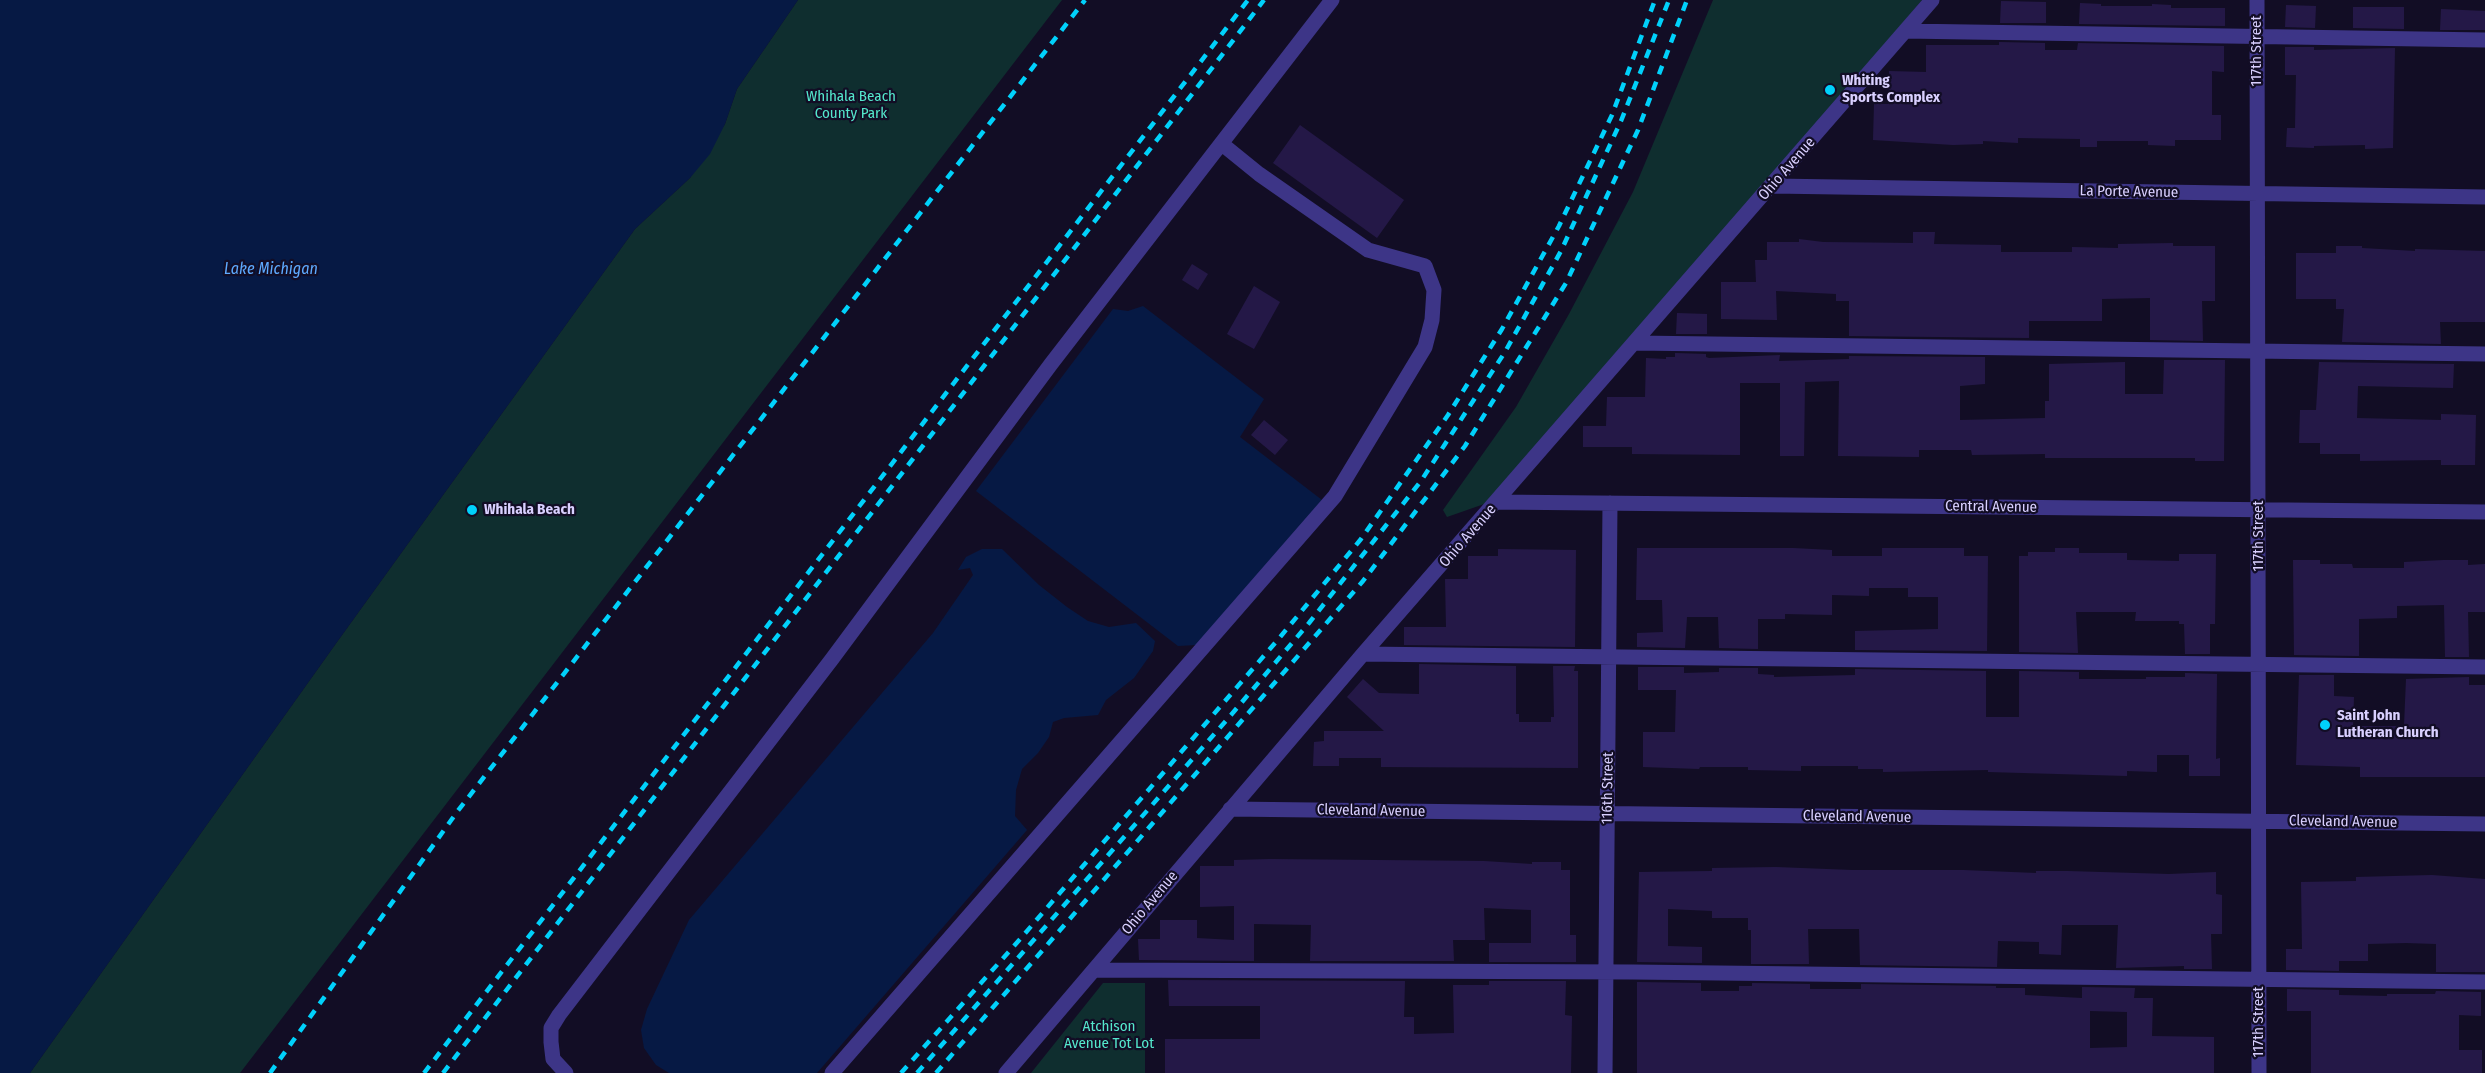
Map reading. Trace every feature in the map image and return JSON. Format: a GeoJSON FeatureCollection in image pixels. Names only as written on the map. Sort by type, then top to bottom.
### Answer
{"type":"FeatureCollection","features":[{"type":"Feature","properties":{"kind":"street"},"geometry":{"type":"LineString","coordinates":[[566,1073],[554,1059],[551,1042],[551,1028],[559,1015],[832,659],[1051,364],[1332,0]]}},
{"type":"Feature","properties":{"kind":"street","name":"Ohio Avenue"},"geometry":{"type":"LineString","coordinates":[[1006,1073],[1230,809],[1773,186],[1932,0]]}},
{"type":"Feature","properties":{"kind":"street","name":"117th Street"},"geometry":{"type":"LineString","coordinates":[[2257,0],[2259,1073]]}},
{"type":"Feature","properties":{"kind":"street"},"geometry":{"type":"LineString","coordinates":[[1905,31],[2485,40]]}},
{"type":"Feature","properties":{"kind":"street"},"geometry":{"type":"LineString","coordinates":[[832,1073],[1335,496],[1425,347],[1432,320],[1434,290],[1425,266],[1368,250],[1259,174],[1222,144]]}},
{"type":"Feature","properties":{"kind":"street","name":"La Porte Avenue"},"geometry":{"type":"LineString","coordinates":[[1773,186],[2485,197]]}},
{"type":"Feature","properties":{"kind":"street"},"geometry":{"type":"LineString","coordinates":[[1635,343],[2485,354]]}},
{"type":"Feature","properties":{"kind":"street","name":"Central Avenue"},"geometry":{"type":"LineString","coordinates":[[1497,502],[2485,512]]}},
{"type":"Feature","properties":{"kind":"street","name":"116th Street"},"geometry":{"type":"LineString","coordinates":[[1605,1073],[1610,503]]}},
{"type":"Feature","properties":{"kind":"street"},"geometry":{"type":"LineString","coordinates":[[1364,654],[2485,667]]}},
{"type":"Feature","properties":{"kind":"street","name":"Cleveland Avenue"},"geometry":{"type":"LineString","coordinates":[[1230,809],[2485,824]]}},
{"type":"Feature","properties":{"kind":"street"},"geometry":{"type":"LineString","coordinates":[[1094,970],[1606,972],[2485,982]]}},
{"type":"Feature","properties":{"kind":"green space","name":"Whihala Beach County Park"},"geometry":{"type":"Polygon","coordinates":[[[798,0],[1062,0],[240,1073],[30,1073],[635,229],[690,178],[725,124],[737,89],[798,0]]]}},
{"type":"Feature","properties":{"kind":"green space"},"geometry":{"type":"Polygon","coordinates":[[[1713,0],[1922,0],[1791,158],[1487,503],[1447,517],[1443,510],[1516,407],[1569,314],[1633,192],[1713,0]]]}},
{"type":"Feature","properties":{"kind":"green space","name":"Atchison Avenue Tot Lot"},"geometry":{"type":"Polygon","coordinates":[[[1103,983],[1145,983],[1145,1073],[1031,1073],[1103,983]]]}},
{"type":"Feature","properties":{"kind":"water","name":"Lake Michigan"},"geometry":{"type":"Polygon","coordinates":[[[0,0],[798,0],[737,89],[725,124],[710,154],[690,178],[635,229],[30,1073],[0,1073],[0,0]]]}},
{"type":"Feature","properties":{"kind":"water"},"geometry":{"type":"Polygon","coordinates":[[[1143,306],[1264,399],[1240,437],[1322,500],[1196,645],[1178,646],[976,491],[1113,309],[1128,311],[1143,306]]]}},
{"type":"Feature","properties":{"kind":"water"},"geometry":{"type":"Polygon","coordinates":[[[982,549],[1002,549],[1039,585],[1088,621],[1109,627],[1136,623],[1155,641],[1153,651],[1134,678],[1106,700],[1098,715],[1064,718],[1053,722],[1049,737],[1038,753],[1022,769],[1016,790],[1015,816],[1027,830],[817,1073],[669,1073],[656,1065],[644,1048],[641,1030],[647,1009],[689,920],[933,633],[973,575],[970,568],[958,570],[966,557],[982,549]]]}},
{"type":"Feature","properties":{"kind":"building"},"geometry":{"type":"Polygon","coordinates":[[[2001,1],[2046,2],[2046,23],[2000,23],[2001,1]]]}},
{"type":"Feature","properties":{"kind":"building"},"geometry":{"type":"Polygon","coordinates":[[[2080,3],[2101,4],[2101,6],[2152,6],[2152,4],[2171,5],[2171,8],[2225,8],[2225,26],[2079,24],[2080,3]]]}},
{"type":"Feature","properties":{"kind":"building"},"geometry":{"type":"Polygon","coordinates":[[[2286,5],[2316,6],[2315,28],[2285,27],[2286,5]]]}},
{"type":"Feature","properties":{"kind":"building"},"geometry":{"type":"Polygon","coordinates":[[[2353,7],[2404,7],[2404,29],[2353,28],[2353,7]]]}},
{"type":"Feature","properties":{"kind":"building"},"geometry":{"type":"Polygon","coordinates":[[[2441,9],[2485,11],[2485,30],[2440,30],[2441,9]]]}},
{"type":"Feature","properties":{"kind":"building"},"geometry":{"type":"Polygon","coordinates":[[[1999,42],[2045,43],[2045,50],[2077,50],[2078,43],[2224,46],[2224,72],[2212,71],[2212,115],[2221,115],[2221,140],[2175,140],[2175,146],[2148,145],[2148,141],[2097,141],[2097,147],[2080,147],[2080,139],[2018,138],[2018,143],[1983,141],[1983,144],[1953,145],[1873,140],[1874,104],[1888,104],[1889,71],[1926,72],[1926,45],[1999,45],[1999,42]]]}},
{"type":"Feature","properties":{"kind":"building"},"geometry":{"type":"Polygon","coordinates":[[[2285,47],[2314,47],[2314,50],[2395,48],[2393,148],[2365,149],[2365,145],[2286,147],[2287,128],[2295,128],[2296,75],[2285,75],[2285,47]]]}},
{"type":"Feature","properties":{"kind":"building"},"geometry":{"type":"Polygon","coordinates":[[[1300,125],[1404,200],[1377,238],[1273,163],[1300,125]]]}},
{"type":"Feature","properties":{"kind":"building"},"geometry":{"type":"Polygon","coordinates":[[[1913,232],[1935,232],[1934,244],[2001,245],[2001,252],[2072,252],[2072,247],[2118,248],[2118,244],[2173,243],[2173,246],[2215,246],[2215,301],[2202,301],[2203,341],[2150,340],[2150,298],[2102,299],[2102,321],[2029,321],[2029,338],[1849,336],[1849,301],[1836,301],[1836,294],[1776,291],[1777,320],[1721,319],[1721,282],[1756,282],[1755,260],[1767,260],[1767,242],[1799,242],[1799,239],[1823,242],[1913,243],[1913,232]]]}},
{"type":"Feature","properties":{"kind":"building"},"geometry":{"type":"Polygon","coordinates":[[[2336,246],[2415,251],[2415,249],[2485,251],[2485,322],[2440,322],[2441,344],[2342,342],[2344,309],[2336,309],[2336,299],[2296,299],[2296,253],[2336,253],[2336,246]]]}},
{"type":"Feature","properties":{"kind":"building"},"geometry":{"type":"Polygon","coordinates":[[[1192,264],[1208,274],[1198,290],[1182,280],[1192,264]]]}},
{"type":"Feature","properties":{"kind":"building"},"geometry":{"type":"Polygon","coordinates":[[[1254,286],[1280,302],[1254,349],[1227,334],[1254,286]]]}},
{"type":"Feature","properties":{"kind":"building"},"geometry":{"type":"Polygon","coordinates":[[[1677,313],[1707,314],[1707,334],[1676,334],[1677,313]]]}},
{"type":"Feature","properties":{"kind":"building"},"geometry":{"type":"Polygon","coordinates":[[[1675,353],[1706,354],[1709,358],[1780,355],[1779,361],[1849,359],[1849,356],[1985,357],[1985,384],[1960,386],[1960,420],[2045,418],[2045,401],[2049,401],[2049,364],[2125,362],[2125,394],[2163,394],[2164,360],[2225,360],[2224,461],[2195,461],[2195,458],[2045,458],[2045,454],[1972,455],[1971,450],[1919,450],[1919,457],[1838,456],[1839,381],[1805,382],[1804,456],[1780,456],[1780,383],[1740,383],[1740,455],[1632,454],[1632,447],[1583,447],[1583,426],[1606,426],[1607,397],[1645,397],[1646,358],[1666,359],[1666,357],[1675,357],[1675,353]]]}},
{"type":"Feature","properties":{"kind":"building"},"geometry":{"type":"Polygon","coordinates":[[[2319,362],[2454,364],[2453,388],[2358,386],[2357,418],[2441,420],[2441,414],[2476,415],[2475,465],[2441,465],[2441,460],[2360,461],[2360,454],[2320,454],[2320,443],[2299,443],[2300,410],[2316,410],[2319,362]]]}},
{"type":"Feature","properties":{"kind":"building"},"geometry":{"type":"Polygon","coordinates":[[[1264,420],[1288,440],[1275,455],[1251,435],[1264,420]]]}},
{"type":"Feature","properties":{"kind":"building"},"geometry":{"type":"Polygon","coordinates":[[[1637,548],[1793,548],[1832,550],[1832,556],[1882,556],[1882,548],[1964,548],[1964,556],[1988,556],[1987,651],[1855,650],[1855,631],[1938,629],[1938,597],[1908,597],[1908,588],[1869,588],[1869,596],[1832,595],[1832,615],[1785,614],[1785,619],[1758,619],[1758,649],[1719,648],[1718,617],[1687,617],[1685,648],[1637,647],[1637,633],[1663,632],[1662,600],[1636,600],[1637,548]]]}},
{"type":"Feature","properties":{"kind":"building"},"geometry":{"type":"Polygon","coordinates":[[[2055,548],[2079,548],[2079,553],[2127,553],[2127,560],[2179,561],[2179,554],[2216,554],[2215,624],[2210,624],[2210,654],[2185,654],[2184,624],[2179,624],[2179,621],[2135,621],[2136,612],[2076,612],[2078,653],[2019,652],[2019,556],[2028,556],[2028,552],[2055,552],[2055,548]]]}},
{"type":"Feature","properties":{"kind":"building"},"geometry":{"type":"Polygon","coordinates":[[[1498,549],[1576,550],[1575,647],[1404,645],[1404,627],[1446,627],[1445,579],[1468,579],[1468,556],[1498,556],[1498,549]]]}},
{"type":"Feature","properties":{"kind":"building"},"geometry":{"type":"Polygon","coordinates":[[[2293,560],[2320,560],[2320,564],[2352,564],[2353,568],[2404,568],[2404,562],[2444,560],[2468,560],[2468,565],[2485,564],[2485,612],[2468,612],[2469,657],[2445,657],[2444,605],[2397,606],[2397,618],[2359,619],[2359,656],[2294,655],[2293,560]]]}},
{"type":"Feature","properties":{"kind":"building"},"geometry":{"type":"Polygon","coordinates":[[[1419,664],[1516,666],[1516,714],[1519,714],[1519,722],[1551,722],[1551,717],[1554,717],[1553,666],[1575,666],[1574,671],[1578,671],[1578,768],[1381,767],[1381,758],[1339,758],[1339,766],[1313,766],[1314,742],[1324,741],[1324,731],[1384,731],[1347,697],[1363,679],[1379,693],[1419,694],[1419,664]]]}},
{"type":"Feature","properties":{"kind":"building"},"geometry":{"type":"Polygon","coordinates":[[[1638,667],[1684,667],[1684,673],[1719,672],[1719,668],[1758,668],[1758,674],[1774,675],[1774,677],[1855,675],[1855,669],[1986,671],[1986,717],[2019,717],[2019,671],[2079,672],[2079,679],[2146,679],[2146,677],[2185,677],[2185,673],[2217,674],[2216,759],[2220,758],[2220,776],[2189,776],[2189,755],[2157,755],[2157,772],[2127,771],[2127,776],[1988,772],[1988,770],[1883,772],[1883,769],[1858,769],[1858,766],[1801,766],[1801,771],[1748,770],[1748,767],[1700,767],[1699,769],[1643,767],[1643,732],[1675,732],[1676,690],[1638,690],[1638,667]]]}},
{"type":"Feature","properties":{"kind":"building"},"geometry":{"type":"Polygon","coordinates":[[[2299,675],[2334,675],[2334,696],[2354,697],[2353,726],[2404,726],[2406,679],[2469,677],[2469,685],[2485,685],[2485,777],[2360,777],[2360,767],[2296,765],[2299,675]]]}},
{"type":"Feature","properties":{"kind":"building"},"geometry":{"type":"Polygon","coordinates":[[[1234,860],[1484,861],[1532,864],[1532,862],[1561,862],[1561,870],[1570,870],[1570,935],[1576,935],[1576,962],[1489,962],[1489,943],[1531,943],[1531,910],[1484,908],[1485,940],[1453,940],[1454,961],[1310,961],[1311,925],[1254,924],[1254,961],[1139,960],[1138,939],[1160,939],[1160,920],[1197,920],[1197,938],[1234,940],[1234,906],[1200,907],[1200,866],[1234,866],[1234,860]]]}},
{"type":"Feature","properties":{"kind":"building"},"geometry":{"type":"Polygon","coordinates":[[[1776,867],[2036,873],[2036,871],[2169,874],[2216,872],[2216,894],[2222,895],[2222,934],[2211,934],[2212,969],[2184,969],[2184,966],[2116,968],[2118,925],[2062,925],[2061,955],[2039,954],[2039,942],[1998,941],[1997,967],[1860,965],[1859,929],[1808,929],[1809,964],[1751,964],[1751,930],[1748,930],[1748,918],[1712,918],[1712,911],[1668,909],[1668,946],[1702,947],[1702,963],[1637,962],[1639,872],[1776,867]]]}},
{"type":"Feature","properties":{"kind":"building"},"geometry":{"type":"Polygon","coordinates":[[[2432,875],[2485,879],[2485,972],[2436,972],[2436,944],[2406,943],[2368,944],[2368,961],[2339,961],[2339,971],[2286,970],[2286,949],[2302,949],[2301,882],[2356,881],[2356,877],[2432,875]]]}},
{"type":"Feature","properties":{"kind":"building"},"geometry":{"type":"Polygon","coordinates":[[[1168,980],[1405,981],[1404,1017],[1414,1017],[1414,1034],[1454,1033],[1453,985],[1489,985],[1489,981],[1566,981],[1565,1015],[1572,1016],[1571,1073],[1165,1073],[1165,1039],[1260,1039],[1260,1006],[1169,1006],[1168,980]]]}},
{"type":"Feature","properties":{"kind":"building"},"geometry":{"type":"Polygon","coordinates":[[[1637,982],[1701,983],[1701,991],[1739,991],[1739,986],[1752,986],[1752,983],[1810,984],[1810,989],[1861,989],[1861,984],[1996,986],[1996,988],[2025,988],[2025,995],[2082,998],[2082,987],[2135,988],[2134,998],[2153,998],[2152,1036],[2214,1037],[2214,1073],[1637,1073],[1637,982]],[[2090,1011],[2090,1048],[2127,1047],[2127,1012],[2090,1011]]]}},
{"type":"Feature","properties":{"kind":"building"},"geometry":{"type":"Polygon","coordinates":[[[2287,989],[2339,990],[2339,995],[2387,996],[2387,994],[2435,994],[2436,991],[2481,992],[2481,1016],[2459,1015],[2459,1050],[2482,1050],[2482,1073],[2311,1073],[2311,1011],[2287,1011],[2287,989]]]}},
{"type":"Feature","properties":{"kind":"railway"},"geometry":{"type":"LineString","coordinates":[[270,1073],[457,812],[1085,0]]}},
{"type":"Feature","properties":{"kind":"railway"},"geometry":{"type":"LineString","coordinates":[[424,1073],[1248,0]]}},
{"type":"Feature","properties":{"kind":"railway"},"geometry":{"type":"LineString","coordinates":[[443,1073],[1264,0]]}},
{"type":"Feature","properties":{"kind":"railway"},"geometry":{"type":"LineString","coordinates":[[901,1073],[1021,938],[1281,636],[1361,539],[1448,415],[1502,329],[1559,226],[1612,115],[1655,0]]}},
{"type":"Feature","properties":{"kind":"railway"},"geometry":{"type":"LineString","coordinates":[[917,1073],[1231,715],[1309,623],[1421,481],[1505,352],[1561,251],[1621,121],[1669,0]]}},
{"type":"Feature","properties":{"kind":"railway"},"geometry":{"type":"LineString","coordinates":[[936,1073],[1363,581],[1465,446],[1566,283],[1638,130],[1687,0]]}},
{"type":"Feature","properties":{"kind":"place","name":"Whiting Sports Complex"},"geometry":{"type":"Point","coordinates":[1830,90]}},
{"type":"Feature","properties":{"kind":"place","name":"Whihala Beach"},"geometry":{"type":"Point","coordinates":[472,510]}},
{"type":"Feature","properties":{"kind":"place","name":"Saint John Lutheran Church"},"geometry":{"type":"Point","coordinates":[2325,725]}}]}
